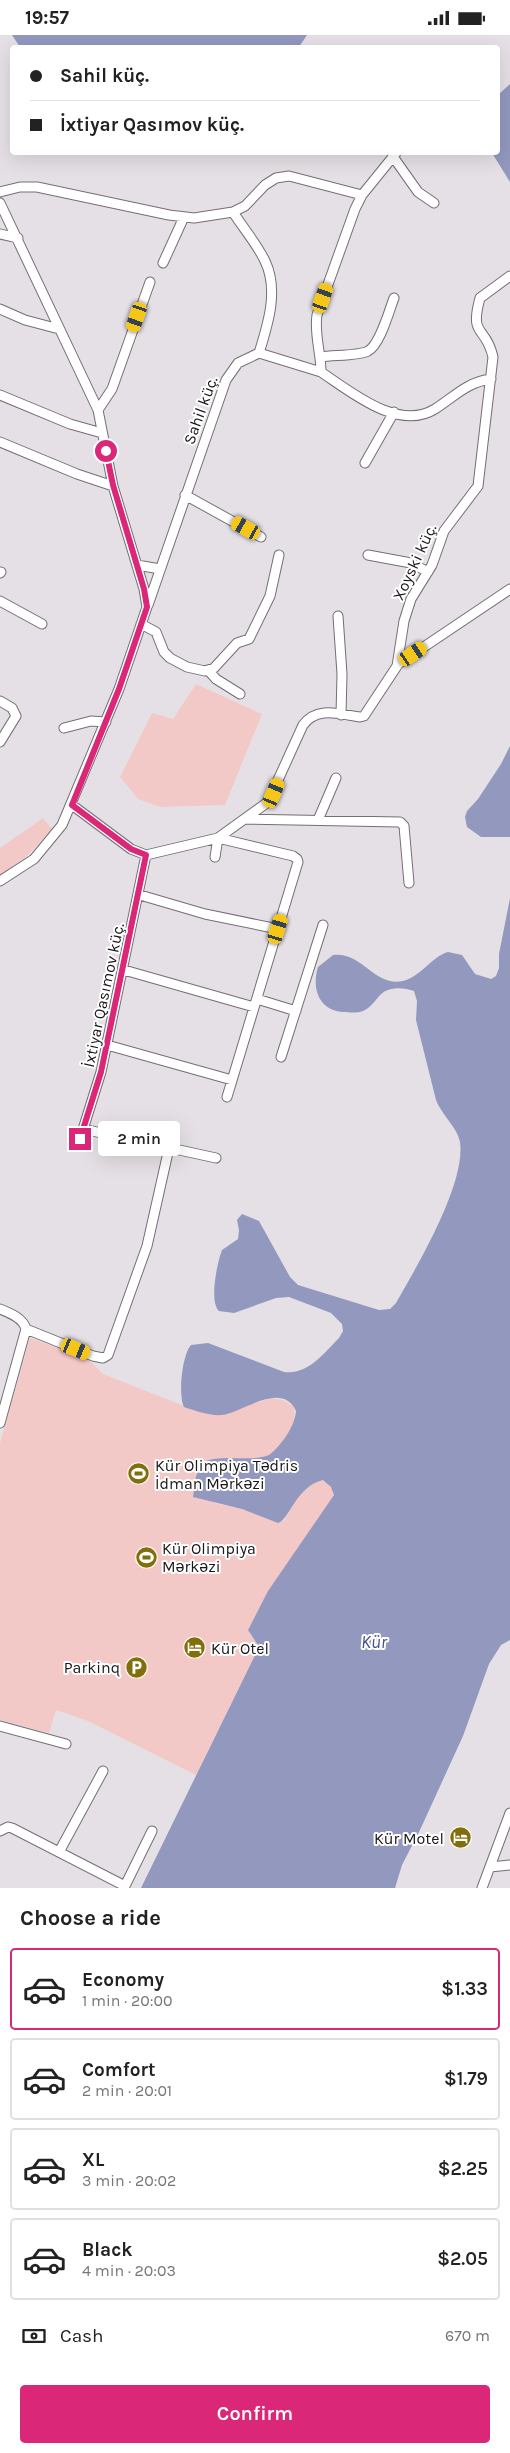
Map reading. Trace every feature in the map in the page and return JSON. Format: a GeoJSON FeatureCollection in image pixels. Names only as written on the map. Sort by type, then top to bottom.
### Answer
{"type":"FeatureCollection","features":[{"type":"Feature","properties":{"kind":"street"},"geometry":{"type":"LineString","coordinates":[[321,372],[321,357],[316,324],[317,315],[355,209],[362,195],[395,155],[418,192],[434,203]]}},
{"type":"Feature","properties":{"kind":"street"},"geometry":{"type":"LineString","coordinates":[[0,192],[20,187],[37,187],[194,218],[233,212],[245,206],[265,185],[276,178],[289,176],[362,195]]}},
{"type":"Feature","properties":{"kind":"street"},"geometry":{"type":"LineString","coordinates":[[0,203],[98,410],[113,485],[137,565],[147,607]]}},
{"type":"Feature","properties":{"kind":"street"},"geometry":{"type":"LineString","coordinates":[[233,212],[265,262],[270,282],[271,304],[259,353],[321,372],[358,399],[374,407],[394,412],[422,414],[434,410],[467,385],[491,379]]}},
{"type":"Feature","properties":{"kind":"street"},"geometry":{"type":"LineString","coordinates":[[163,263],[184,217]]}},
{"type":"Feature","properties":{"kind":"street"},"geometry":{"type":"LineString","coordinates":[[0,234],[18,239]]}},
{"type":"Feature","properties":{"kind":"street","name":"Xoyski küç."},"geometry":{"type":"LineString","coordinates":[[146,855],[218,838],[246,819],[271,798],[303,725],[310,716],[320,712],[364,716],[386,684],[397,665],[404,621],[411,599],[428,572],[447,525],[475,493],[478,486],[491,379],[492,351],[491,346],[476,327],[476,314],[480,299],[510,276]]}},
{"type":"Feature","properties":{"kind":"street"},"geometry":{"type":"LineString","coordinates":[[98,410],[112,389],[150,282]]}},
{"type":"Feature","properties":{"kind":"street"},"geometry":{"type":"LineString","coordinates":[[321,357],[368,351],[374,346],[380,335],[394,299]]}},
{"type":"Feature","properties":{"kind":"street"},"geometry":{"type":"LineString","coordinates":[[0,309],[25,320],[59,329]]}},
{"type":"Feature","properties":{"kind":"street","name":"Sahil küç."},"geometry":{"type":"LineString","coordinates":[[0,881],[34,859],[62,825],[72,805],[106,722],[229,375],[238,363],[259,353]]}},
{"type":"Feature","properties":{"kind":"street"},"geometry":{"type":"LineString","coordinates":[[0,395],[70,424],[102,433]]}},
{"type":"Feature","properties":{"kind":"street"},"geometry":{"type":"LineString","coordinates":[[365,463],[394,412]]}},
{"type":"Feature","properties":{"kind":"street"},"geometry":{"type":"LineString","coordinates":[[0,442],[77,474],[113,485]]}},
{"type":"Feature","properties":{"kind":"street"},"geometry":{"type":"LineString","coordinates":[[186,495],[261,537]]}},
{"type":"Feature","properties":{"kind":"street"},"geometry":{"type":"LineString","coordinates":[[141,624],[156,632],[164,652],[176,663],[208,670],[214,668],[236,643],[249,639],[270,596],[279,555]]}},
{"type":"Feature","properties":{"kind":"street"},"geometry":{"type":"LineString","coordinates":[[368,555],[411,563],[428,572]]}},
{"type":"Feature","properties":{"kind":"street"},"geometry":{"type":"LineString","coordinates":[[137,565],[160,569]]}},
{"type":"Feature","properties":{"kind":"street"},"geometry":{"type":"LineString","coordinates":[[397,665],[510,589]]}},
{"type":"Feature","properties":{"kind":"street"},"geometry":{"type":"LineString","coordinates":[[0,601],[42,624]]}},
{"type":"Feature","properties":{"kind":"street"},"geometry":{"type":"LineString","coordinates":[[338,616],[342,674],[341,715]]}},
{"type":"Feature","properties":{"kind":"street"},"geometry":{"type":"LineString","coordinates":[[208,670],[216,679],[240,694]]}},
{"type":"Feature","properties":{"kind":"street"},"geometry":{"type":"LineString","coordinates":[[0,701],[12,708],[16,716],[0,742]]}},
{"type":"Feature","properties":{"kind":"street"},"geometry":{"type":"LineString","coordinates":[[64,728],[90,721],[106,722]]}},
{"type":"Feature","properties":{"kind":"street"},"geometry":{"type":"LineString","coordinates":[[318,819],[336,779]]}},
{"type":"Feature","properties":{"kind":"street"},"geometry":{"type":"LineString","coordinates":[[72,805],[131,849],[146,855]]}},
{"type":"Feature","properties":{"kind":"street"},"geometry":{"type":"LineString","coordinates":[[246,819],[400,822],[404,826],[409,883]]}},
{"type":"Feature","properties":{"kind":"street"},"geometry":{"type":"LineString","coordinates":[[215,857],[218,838],[297,859],[278,929],[227,1097]]}},
{"type":"Feature","properties":{"kind":"street","name":"İxtiyar Qasımov küç."},"geometry":{"type":"LineString","coordinates":[[80,1139],[97,1087],[107,1045],[140,895],[146,855]]}},
{"type":"Feature","properties":{"kind":"street"},"geometry":{"type":"LineString","coordinates":[[140,895],[204,914],[278,929]]}},
{"type":"Feature","properties":{"kind":"street"},"geometry":{"type":"LineString","coordinates":[[281,1057],[323,925]]}},
{"type":"Feature","properties":{"kind":"street"},"geometry":{"type":"LineString","coordinates":[[124,970],[296,1011]]}},
{"type":"Feature","properties":{"kind":"street"},"geometry":{"type":"LineString","coordinates":[[107,1045],[232,1080]]}},
{"type":"Feature","properties":{"kind":"street"},"geometry":{"type":"LineString","coordinates":[[83,1129],[216,1159]]}},
{"type":"Feature","properties":{"kind":"street"},"geometry":{"type":"LineString","coordinates":[[26,1329],[93,1356],[103,1358],[108,1355],[147,1246],[169,1148]]}},
{"type":"Feature","properties":{"kind":"street"},"geometry":{"type":"LineString","coordinates":[[0,1309],[19,1319],[26,1329],[3,1399],[0,1423]]}},
{"type":"Feature","properties":{"kind":"street"},"geometry":{"type":"LineString","coordinates":[[0,1726],[66,1744]]}},
{"type":"Feature","properties":{"kind":"street"},"geometry":{"type":"LineString","coordinates":[[59,1852],[103,1771]]}},
{"type":"Feature","properties":{"kind":"street"},"geometry":{"type":"LineString","coordinates":[[482,1888],[510,1813]]}},
{"type":"Feature","properties":{"kind":"street"},"geometry":{"type":"LineString","coordinates":[[0,1831],[8,1827],[12,1828],[125,1887],[152,1831]]}},
{"type":"Feature","properties":{"kind":"street"},"geometry":{"type":"LineString","coordinates":[[490,1867],[510,1865]]}},
{"type":"Feature","properties":{"kind":"shaded area"},"geometry":{"type":"Polygon","coordinates":[[[196,684],[262,714],[225,805],[160,807],[138,799],[120,777],[152,713],[173,719],[196,684]]]}},
{"type":"Feature","properties":{"kind":"shaded area"},"geometry":{"type":"Polygon","coordinates":[[[43,818],[52,829],[27,856],[0,875],[0,848],[43,818]]]}},
{"type":"Feature","properties":{"kind":"shaded area","name":"Kür Olimpiya Mərkəzi"},"geometry":{"type":"Polygon","coordinates":[[[30,1338],[88,1359],[103,1374],[202,1413],[221,1415],[271,1398],[283,1400],[293,1406],[295,1412],[292,1426],[279,1446],[269,1455],[253,1458],[219,1458],[203,1462],[196,1476],[214,1503],[242,1509],[278,1523],[285,1520],[295,1500],[310,1485],[324,1480],[334,1491],[332,1501],[268,1591],[248,1630],[259,1647],[196,1775],[88,1721],[56,1710],[49,1733],[0,1720],[0,1443],[30,1338]]]}},
{"type":"Feature","properties":{"kind":"water"},"geometry":{"type":"Polygon","coordinates":[[[12,35],[307,35],[300,45],[19,45],[12,35]]]}},
{"type":"Feature","properties":{"kind":"water"},"geometry":{"type":"Polygon","coordinates":[[[510,84],[510,182],[493,155],[500,155],[500,93],[510,84]]]}},
{"type":"Feature","properties":{"kind":"water"},"geometry":{"type":"Polygon","coordinates":[[[510,746],[510,837],[481,837],[467,827],[465,817],[467,811],[478,799],[501,764],[510,746]]]}},
{"type":"Feature","properties":{"kind":"water","name":"Kür"},"geometry":{"type":"Polygon","coordinates":[[[510,898],[510,1640],[501,1645],[489,1664],[463,1736],[402,1865],[395,1888],[141,1888],[259,1647],[248,1630],[268,1591],[334,1495],[331,1487],[323,1480],[314,1483],[306,1489],[282,1521],[278,1523],[242,1509],[193,1497],[196,1476],[203,1462],[219,1458],[253,1458],[269,1455],[287,1435],[296,1411],[290,1402],[281,1398],[261,1401],[222,1415],[198,1412],[184,1407],[181,1394],[183,1366],[191,1345],[208,1343],[284,1372],[293,1372],[308,1367],[315,1362],[339,1338],[343,1331],[342,1324],[331,1313],[289,1297],[276,1298],[234,1313],[219,1311],[216,1306],[214,1291],[222,1250],[238,1239],[237,1220],[242,1214],[259,1221],[290,1277],[298,1285],[379,1310],[390,1309],[396,1303],[438,1224],[448,1202],[460,1159],[458,1136],[436,1100],[416,1020],[417,1001],[414,991],[401,988],[391,989],[381,994],[371,1006],[363,1011],[353,1013],[337,1011],[324,1004],[320,998],[316,984],[318,967],[333,955],[343,955],[352,958],[384,979],[403,981],[410,979],[436,958],[448,952],[462,955],[475,974],[491,979],[496,976],[499,968],[499,954],[510,898]]]}},
{"type":"Feature","properties":{"kind":"place","name":"Kür Olimpiya Tədris İdman Mərkəzi"},"geometry":{"type":"Point","coordinates":[139,1474]}},
{"type":"Feature","properties":{"kind":"place","name":"Kür Olimpiya Mərkəzi"},"geometry":{"type":"Point","coordinates":[146,1557]}},
{"type":"Feature","properties":{"kind":"place","name":"Kür Otel"},"geometry":{"type":"Point","coordinates":[195,1648]}},
{"type":"Feature","properties":{"kind":"place","name":"Parkinq"},"geometry":{"type":"Point","coordinates":[136,1667]}},
{"type":"Feature","properties":{"kind":"place","name":"Kür Motel"},"geometry":{"type":"Point","coordinates":[460,1838]}},
{"type":"Feature","properties":{"kind":"route"},"geometry":{"type":"LineString","coordinates":[[80,1139],[101,1072],[145,870],[146,855],[131,849],[72,805],[119,689],[147,607],[140,574],[113,485],[106,451]]}}]}
